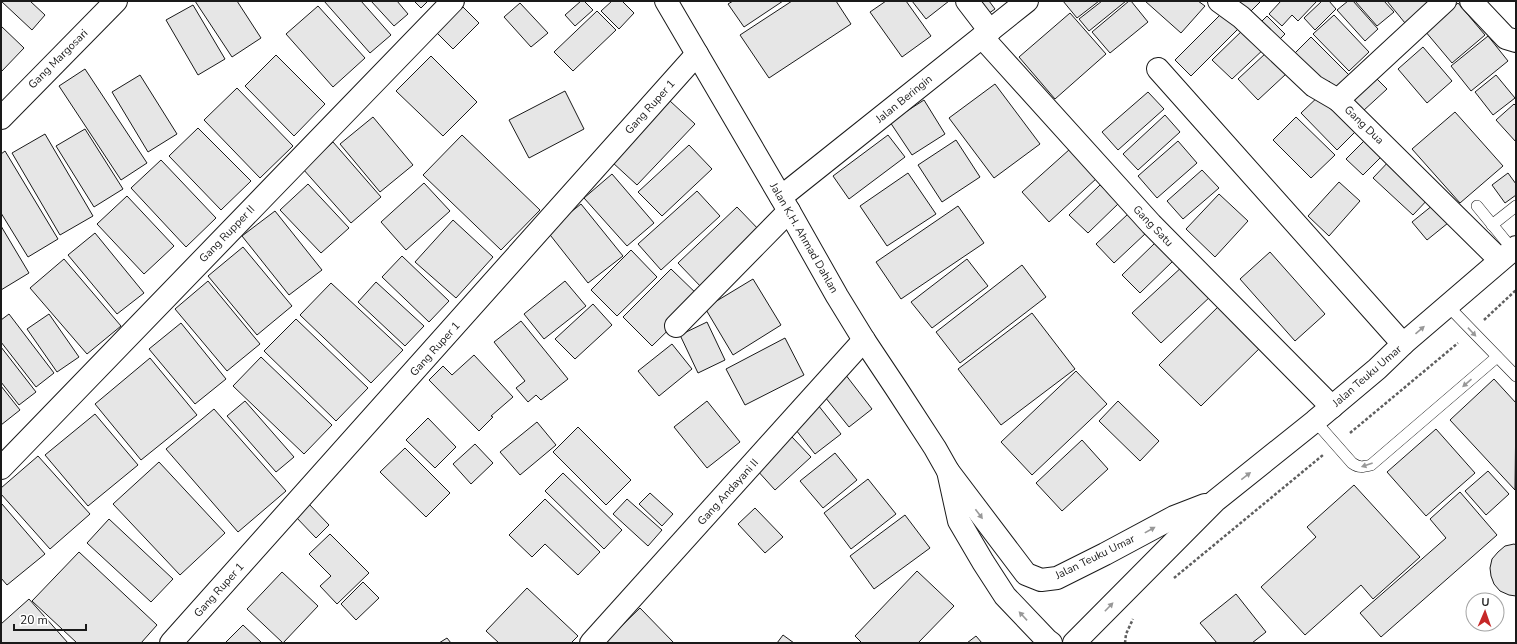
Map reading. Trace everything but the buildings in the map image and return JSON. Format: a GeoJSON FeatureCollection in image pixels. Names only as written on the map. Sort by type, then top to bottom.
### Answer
{"type":"FeatureCollection","features":[{"type":"Feature","properties":{"kind":"street","name":"Gang Margosari"},"geometry":{"type":"LineString","coordinates":[[1,118],[116,1]]}},
{"type":"Feature","properties":{"kind":"street","name":"Gang Rupper II"},"geometry":{"type":"LineString","coordinates":[[1,468],[453,1]]}},
{"type":"Feature","properties":{"kind":"street","name":"Jalan K.H. Ahmad Dahlan"},"geometry":{"type":"LineString","coordinates":[[666,1],[864,340],[948,471]]}},
{"type":"Feature","properties":{"kind":"street","name":"Gang Satu"},"geometry":{"type":"LineString","coordinates":[[967,1],[986,34],[1151,224],[1332,407]]}},
{"type":"Feature","properties":{"kind":"street","name":"Jalan Beringin"},"geometry":{"type":"LineString","coordinates":[[676,326],[785,204],[1027,1]]}},
{"type":"Feature","properties":{"kind":"street","name":"Gang Dua"},"geometry":{"type":"LineString","coordinates":[[1219,1],[1241,17],[1314,86],[1338,100],[1510,252]]}},
{"type":"Feature","properties":{"kind":"street"},"geometry":{"type":"LineString","coordinates":[[1338,100],[1445,1]]}},
{"type":"Feature","properties":{"kind":"street"},"geometry":{"type":"LineString","coordinates":[[1471,1],[1506,38],[1516,41]]}},
{"type":"Feature","properties":{"kind":"street","name":"Gang Ruper 1"},"geometry":{"type":"LineString","coordinates":[[171,643],[698,54]]}},
{"type":"Feature","properties":{"kind":"street"},"geometry":{"type":"LineString","coordinates":[[1158,69],[1403,344]]}},
{"type":"Feature","properties":{"kind":"street","name":"Jalan Teuku Umar"},"geometry":{"type":"LineString","coordinates":[[1074,643],[1215,501],[1332,407],[1510,252]]}},
{"type":"Feature","properties":{"kind":"street","name":"Gang Andayani II"},"geometry":{"type":"LineString","coordinates":[[591,643],[864,340]]}},
{"type":"Feature","properties":{"kind":"street"},"geometry":{"type":"LineString","coordinates":[[948,471],[959,521],[1005,596],[1048,642]]}},
{"type":"Feature","properties":{"kind":"street","name":"Jalan Teuku Umar"},"geometry":{"type":"LineString","coordinates":[[948,471],[1026,574],[1041,580],[1057,578],[1174,517],[1215,501]]}},
{"type":"Feature","properties":{"kind":"lane"},"geometry":{"type":"LineString","coordinates":[[1477,206],[1510,252]]}},
{"type":"Feature","properties":{"kind":"lane"},"geometry":{"type":"LineString","coordinates":[[1492,225],[1516,206]]}},
{"type":"Feature","properties":{"kind":"lane"},"geometry":{"type":"LineString","coordinates":[[1448,306],[1516,376]]}},
{"type":"Feature","properties":{"kind":"lane"},"geometry":{"type":"LineString","coordinates":[[1315,421],[1357,467],[1371,465],[1497,357]]}},
{"type":"Feature","properties":{"kind":"path"},"geometry":{"type":"LineString","coordinates":[[1169,582],[1472,331],[1516,290]]}},
{"type":"Feature","properties":{"kind":"path"},"geometry":{"type":"LineString","coordinates":[[1125,643],[1126,634],[1135,614]]}}]}
